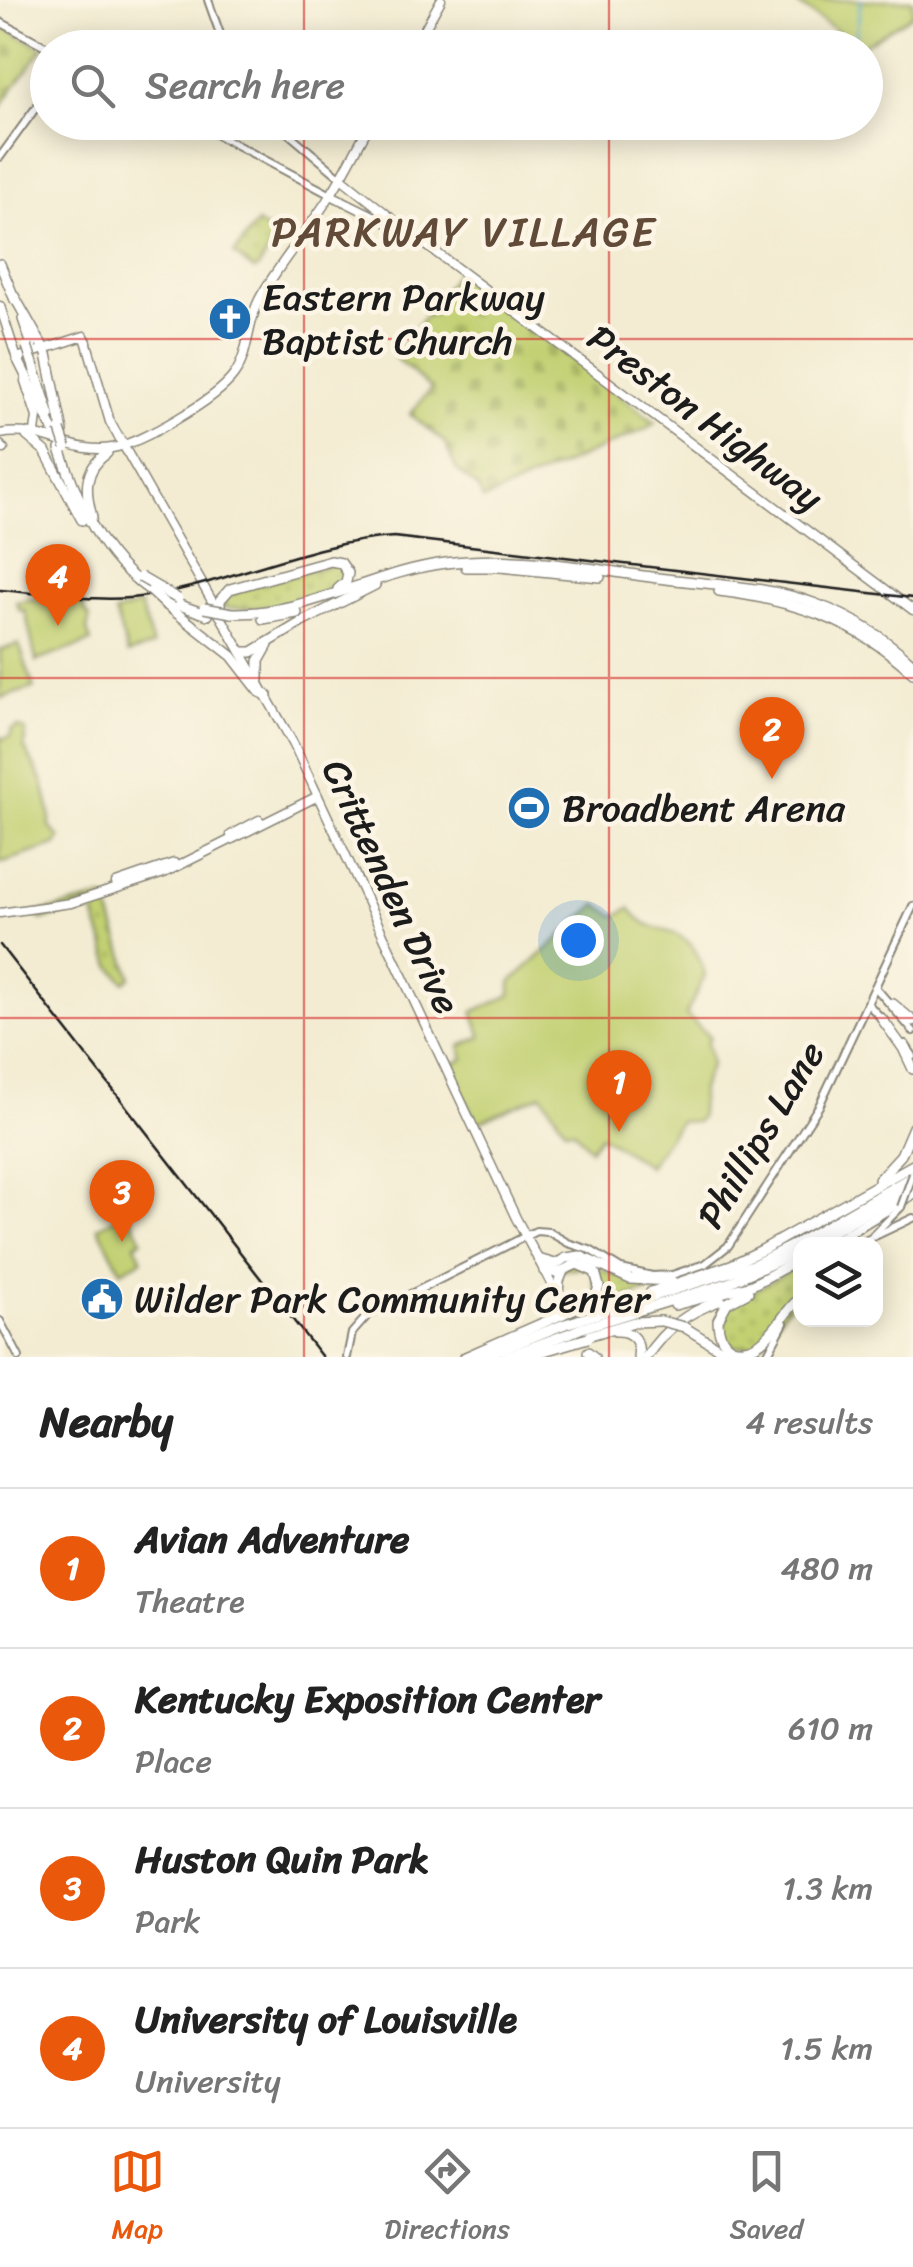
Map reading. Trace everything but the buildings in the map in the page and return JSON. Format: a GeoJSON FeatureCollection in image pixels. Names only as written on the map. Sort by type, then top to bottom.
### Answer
{"type":"FeatureCollection","features":[{"type":"Feature","properties":{"kind":"highway"},"geometry":{"type":"LineString","coordinates":[[0,264],[14,296],[56,431]]}},
{"type":"Feature","properties":{"kind":"highway"},"geometry":{"type":"LineString","coordinates":[[0,277],[30,346]]}},
{"type":"Feature","properties":{"kind":"highway"},"geometry":{"type":"LineString","coordinates":[[14,296],[45,349],[56,431]]}},
{"type":"Feature","properties":{"kind":"highway"},"geometry":{"type":"LineString","coordinates":[[17,358],[109,545],[150,591],[171,602],[210,613],[278,618],[430,568]]}},
{"type":"Feature","properties":{"kind":"highway"},"geometry":{"type":"LineString","coordinates":[[30,434],[42,448],[80,517],[94,532]]}},
{"type":"Feature","properties":{"kind":"highway"},"geometry":{"type":"LineString","coordinates":[[66,453],[94,532],[114,560],[171,602],[232,656],[260,692],[267,695]]}},
{"type":"Feature","properties":{"kind":"highway"},"geometry":{"type":"LineString","coordinates":[[92,517],[86,495],[88,478],[94,464],[107,454]]}},
{"type":"Feature","properties":{"kind":"highway"},"geometry":{"type":"LineString","coordinates":[[234,616],[267,613],[372,580],[430,568],[506,560],[772,592],[816,604],[851,620],[888,642],[913,664]]}},
{"type":"Feature","properties":{"kind":"highway"},"geometry":{"type":"LineString","coordinates":[[210,613],[230,590],[331,561],[343,564],[348,575],[345,583],[315,601]]}},
{"type":"Feature","properties":{"kind":"highway"},"geometry":{"type":"LineString","coordinates":[[447,566],[531,569],[777,600],[808,608],[852,628],[913,673]]}},
{"type":"Feature","properties":{"kind":"highway"},"geometry":{"type":"LineString","coordinates":[[242,652],[252,652],[375,585]]}},
{"type":"Feature","properties":{"kind":"highway"},"geometry":{"type":"LineString","coordinates":[[258,680],[263,652],[293,627]]}},
{"type":"Feature","properties":{"kind":"highway"},"geometry":{"type":"LineString","coordinates":[[892,1004],[913,1021]]}},
{"type":"Feature","properties":{"kind":"highway"},"geometry":{"type":"LineString","coordinates":[[882,1019],[906,1052],[913,1070]]}},
{"type":"Feature","properties":{"kind":"highway"},"geometry":{"type":"LineString","coordinates":[[844,1204],[890,1170],[913,1127]]}},
{"type":"Feature","properties":{"kind":"highway"},"geometry":{"type":"LineString","coordinates":[[582,1325],[590,1313],[779,1242],[913,1165]]}},
{"type":"Feature","properties":{"kind":"highway"},"geometry":{"type":"LineString","coordinates":[[505,1357],[582,1325],[742,1269],[797,1243],[913,1175]]}},
{"type":"Feature","properties":{"kind":"highway"},"geometry":{"type":"LineString","coordinates":[[823,1237],[913,1185]]}},
{"type":"Feature","properties":{"kind":"highway"},"geometry":{"type":"LineString","coordinates":[[842,1237],[913,1194]]}},
{"type":"Feature","properties":{"kind":"highway"},"geometry":{"type":"LineString","coordinates":[[482,1357],[728,1283],[793,1253]]}},
{"type":"Feature","properties":{"kind":"highway"},"geometry":{"type":"LineString","coordinates":[[544,1271],[556,1273],[570,1257],[585,1256],[622,1276],[657,1282],[734,1262]]}},
{"type":"Feature","properties":{"kind":"highway"},"geometry":{"type":"LineString","coordinates":[[538,1259],[561,1266],[586,1266],[595,1272],[599,1281],[595,1298],[582,1325]]}},
{"type":"Feature","properties":{"kind":"highway"},"geometry":{"type":"LineString","coordinates":[[623,1314],[737,1290],[793,1264]]}},
{"type":"Feature","properties":{"kind":"highway"},"geometry":{"type":"LineString","coordinates":[[793,1265],[727,1302],[719,1315],[720,1335],[734,1349],[750,1351],[765,1344],[793,1307]]}},
{"type":"Feature","properties":{"kind":"highway"},"geometry":{"type":"LineString","coordinates":[[558,1295],[561,1266]]}},
{"type":"Feature","properties":{"kind":"highway"},"geometry":{"type":"LineString","coordinates":[[646,1357],[662,1334],[683,1316],[758,1286]]}},
{"type":"Feature","properties":{"kind":"highway"},"geometry":{"type":"LineString","coordinates":[[582,1325],[661,1321],[684,1326],[733,1357]]}},
{"type":"Feature","properties":{"kind":"highway"},"geometry":{"type":"LineString","coordinates":[[582,1325],[626,1332],[636,1341],[638,1357]]}},
{"type":"Feature","properties":{"kind":"highway"},"geometry":{"type":"LineString","coordinates":[[524,1357],[558,1346],[569,1331]]}},
{"type":"Feature","properties":{"kind":"highway"},"geometry":{"type":"LineString","coordinates":[[465,1357],[569,1331]]}},
{"type":"Feature","properties":{"kind":"main road"},"geometry":{"type":"LineString","coordinates":[[208,0],[219,30]]}},
{"type":"Feature","properties":{"kind":"main road"},"geometry":{"type":"LineString","coordinates":[[424,30],[440,0]]}},
{"type":"Feature","properties":{"kind":"main road"},"geometry":{"type":"LineString","coordinates":[[0,22],[30,38]]}},
{"type":"Feature","properties":{"kind":"main road"},"geometry":{"type":"LineString","coordinates":[[0,157],[30,116]]}},
{"type":"Feature","properties":{"kind":"main road"},"geometry":{"type":"LineString","coordinates":[[227,140],[414,236]]}},
{"type":"Feature","properties":{"kind":"main road"},"geometry":{"type":"LineString","coordinates":[[296,140],[414,236]]}},
{"type":"Feature","properties":{"kind":"main road"},"geometry":{"type":"LineString","coordinates":[[30,434],[86,453],[107,454],[140,440],[212,396],[233,376],[259,300],[361,140]]}},
{"type":"Feature","properties":{"kind":"main road","name":"Preston Highway"},"geometry":{"type":"LineString","coordinates":[[414,236],[913,610]]}},
{"type":"Feature","properties":{"kind":"main road"},"geometry":{"type":"LineString","coordinates":[[0,306],[37,417],[30,434]]}},
{"type":"Feature","properties":{"kind":"main road"},"geometry":{"type":"LineString","coordinates":[[17,358],[85,338]]}},
{"type":"Feature","properties":{"kind":"main road","name":"Crittenden Drive"},"geometry":{"type":"LineString","coordinates":[[85,338],[110,422],[210,613],[242,652],[267,695],[525,1237],[591,1355]]}},
{"type":"Feature","properties":{"kind":"main road","name":"Crittenden Drive"},"geometry":{"type":"LineString","coordinates":[[85,338],[124,447]]}},
{"type":"Feature","properties":{"kind":"main road"},"geometry":{"type":"LineString","coordinates":[[65,342],[80,345],[88,352]]}},
{"type":"Feature","properties":{"kind":"main road"},"geometry":{"type":"LineString","coordinates":[[87,448],[104,442],[110,422]]}},
{"type":"Feature","properties":{"kind":"main road"},"geometry":{"type":"LineString","coordinates":[[1,441],[30,434],[87,448],[124,447]]}},
{"type":"Feature","properties":{"kind":"main road"},"geometry":{"type":"LineString","coordinates":[[119,434],[140,440]]}},
{"type":"Feature","properties":{"kind":"main road"},"geometry":{"type":"LineString","coordinates":[[136,468],[133,452],[140,440]]}},
{"type":"Feature","properties":{"kind":"main road"},"geometry":{"type":"LineString","coordinates":[[0,911],[49,908],[179,867],[316,794]]}},
{"type":"Feature","properties":{"kind":"main road","name":"Phillips Lane"},"geometry":{"type":"LineString","coordinates":[[525,1237],[538,1230],[549,1232],[621,1269],[646,1276],[672,1275],[716,1259],[819,1106],[913,906]]}},
{"type":"Feature","properties":{"kind":"main road"},"geometry":{"type":"LineString","coordinates":[[875,986],[913,1031]]}},
{"type":"Feature","properties":{"kind":"main road"},"geometry":{"type":"LineString","coordinates":[[867,1003],[913,1056]]}},
{"type":"Feature","properties":{"kind":"main road"},"geometry":{"type":"LineString","coordinates":[[860,1019],[870,1014],[882,1019]]}},
{"type":"Feature","properties":{"kind":"main road"},"geometry":{"type":"LineString","coordinates":[[872,1236],[901,1207],[913,1175]]}},
{"type":"Feature","properties":{"kind":"main road"},"geometry":{"type":"LineString","coordinates":[[872,1236],[913,1216]]}},
{"type":"Feature","properties":{"kind":"main road"},"geometry":{"type":"LineString","coordinates":[[346,1357],[348,1342],[359,1322],[525,1237]]}},
{"type":"Feature","properties":{"kind":"main road"},"geometry":{"type":"LineString","coordinates":[[766,1357],[773,1338],[793,1308]]}},
{"type":"Feature","properties":{"kind":"main road"},"geometry":{"type":"LineString","coordinates":[[0,1321],[18,1357]]}},
{"type":"Feature","properties":{"kind":"green space"},"geometry":{"type":"Polygon","coordinates":[[[803,0],[913,0],[913,14],[883,33],[883,30],[836,30],[799,5],[803,0]]]}},
{"type":"Feature","properties":{"kind":"green space"},"geometry":{"type":"Polygon","coordinates":[[[0,26],[30,41],[30,66],[0,107],[0,26]]]}},
{"type":"Feature","properties":{"kind":"green space"},"geometry":{"type":"Polygon","coordinates":[[[257,223],[278,238],[254,270],[234,254],[257,223]]]}},
{"type":"Feature","properties":{"kind":"green space"},"geometry":{"type":"Polygon","coordinates":[[[457,272],[655,422],[483,500],[478,488],[456,469],[445,443],[410,414],[431,389],[395,357],[457,272]]]}},
{"type":"Feature","properties":{"kind":"green space"},"geometry":{"type":"Polygon","coordinates":[[[336,563],[346,573],[342,585],[327,591],[268,607],[221,608],[227,593],[336,563]]]}},
{"type":"Feature","properties":{"kind":"green space"},"geometry":{"type":"Polygon","coordinates":[[[81,600],[90,617],[87,630],[91,642],[36,661],[25,610],[20,611],[16,602],[81,600]]]}},
{"type":"Feature","properties":{"kind":"green space"},"geometry":{"type":"Polygon","coordinates":[[[140,605],[153,646],[128,654],[115,613],[140,605]]]}},
{"type":"Feature","properties":{"kind":"green space"},"geometry":{"type":"Polygon","coordinates":[[[19,644],[34,688],[0,698],[0,650],[19,644]]]}},
{"type":"Feature","properties":{"kind":"green space"},"geometry":{"type":"Polygon","coordinates":[[[19,727],[26,731],[24,747],[43,782],[50,827],[60,838],[56,845],[0,863],[0,736],[11,736],[11,730],[19,727]]]}},
{"type":"Feature","properties":{"kind":"green space"},"geometry":{"type":"Polygon","coordinates":[[[106,900],[131,977],[125,982],[111,966],[92,907],[42,920],[35,914],[106,900]]]}},
{"type":"Feature","properties":{"kind":"green space"},"geometry":{"type":"Polygon","coordinates":[[[597,904],[615,916],[630,908],[651,926],[681,937],[698,956],[705,975],[686,1015],[710,1037],[707,1042],[711,1064],[701,1089],[700,1118],[696,1122],[680,1121],[648,1166],[601,1135],[590,1149],[574,1130],[565,1129],[542,1094],[476,1123],[450,1065],[464,1059],[460,1046],[482,1037],[473,1012],[511,995],[511,982],[597,904]]]}},
{"type":"Feature","properties":{"kind":"green space"},"geometry":{"type":"Polygon","coordinates":[[[128,1212],[142,1240],[135,1244],[142,1260],[121,1271],[98,1227],[128,1212]]]}},
{"type":"Feature","properties":{"kind":"green space"},"geometry":{"type":"Polygon","coordinates":[[[575,1259],[610,1273],[666,1284],[574,1315],[573,1312],[597,1298],[592,1267],[551,1270],[575,1259]]]}},
{"type":"Feature","properties":{"kind":"green space"},"geometry":{"type":"Polygon","coordinates":[[[793,1269],[793,1299],[758,1346],[734,1347],[722,1333],[722,1314],[737,1300],[793,1269]]]}},
{"type":"Feature","properties":{"kind":"waterway"},"geometry":{"type":"LineString","coordinates":[[857,30],[861,0]]}},
{"type":"Feature","properties":{"kind":"railway"},"geometry":{"type":"LineString","coordinates":[[0,590],[135,598],[184,589],[304,553],[394,537],[913,598]]}},
{"type":"Feature","properties":{"kind":"railway"},"geometry":{"type":"LineString","coordinates":[[0,945],[322,1357]]}},
{"type":"Feature","properties":{"kind":"place","name":"Eastern Parkway Baptist Church"},"geometry":{"type":"Point","coordinates":[230,319]}},
{"type":"Feature","properties":{"kind":"place","name":"University of Louisville"},"geometry":{"type":"Point","coordinates":[58,626]}},
{"type":"Feature","properties":{"kind":"place","name":"Kentucky Exposition Center"},"geometry":{"type":"Point","coordinates":[772,779]}},
{"type":"Feature","properties":{"kind":"place","name":"Broadbent Arena"},"geometry":{"type":"Point","coordinates":[529,808]}},
{"type":"Feature","properties":{"kind":"place","name":"Avian Adventure"},"geometry":{"type":"Point","coordinates":[619,1132]}},
{"type":"Feature","properties":{"kind":"place","name":"Huston Quin Park"},"geometry":{"type":"Point","coordinates":[122,1242]}},
{"type":"Feature","properties":{"kind":"place","name":"Wilder Park Community Center"},"geometry":{"type":"Point","coordinates":[102,1299]}},
{"type":"Feature","properties":{"kind":"district","name":"PARKWAY VILLAGE"},"geometry":{"type":"Point","coordinates":[464,232]}}]}
